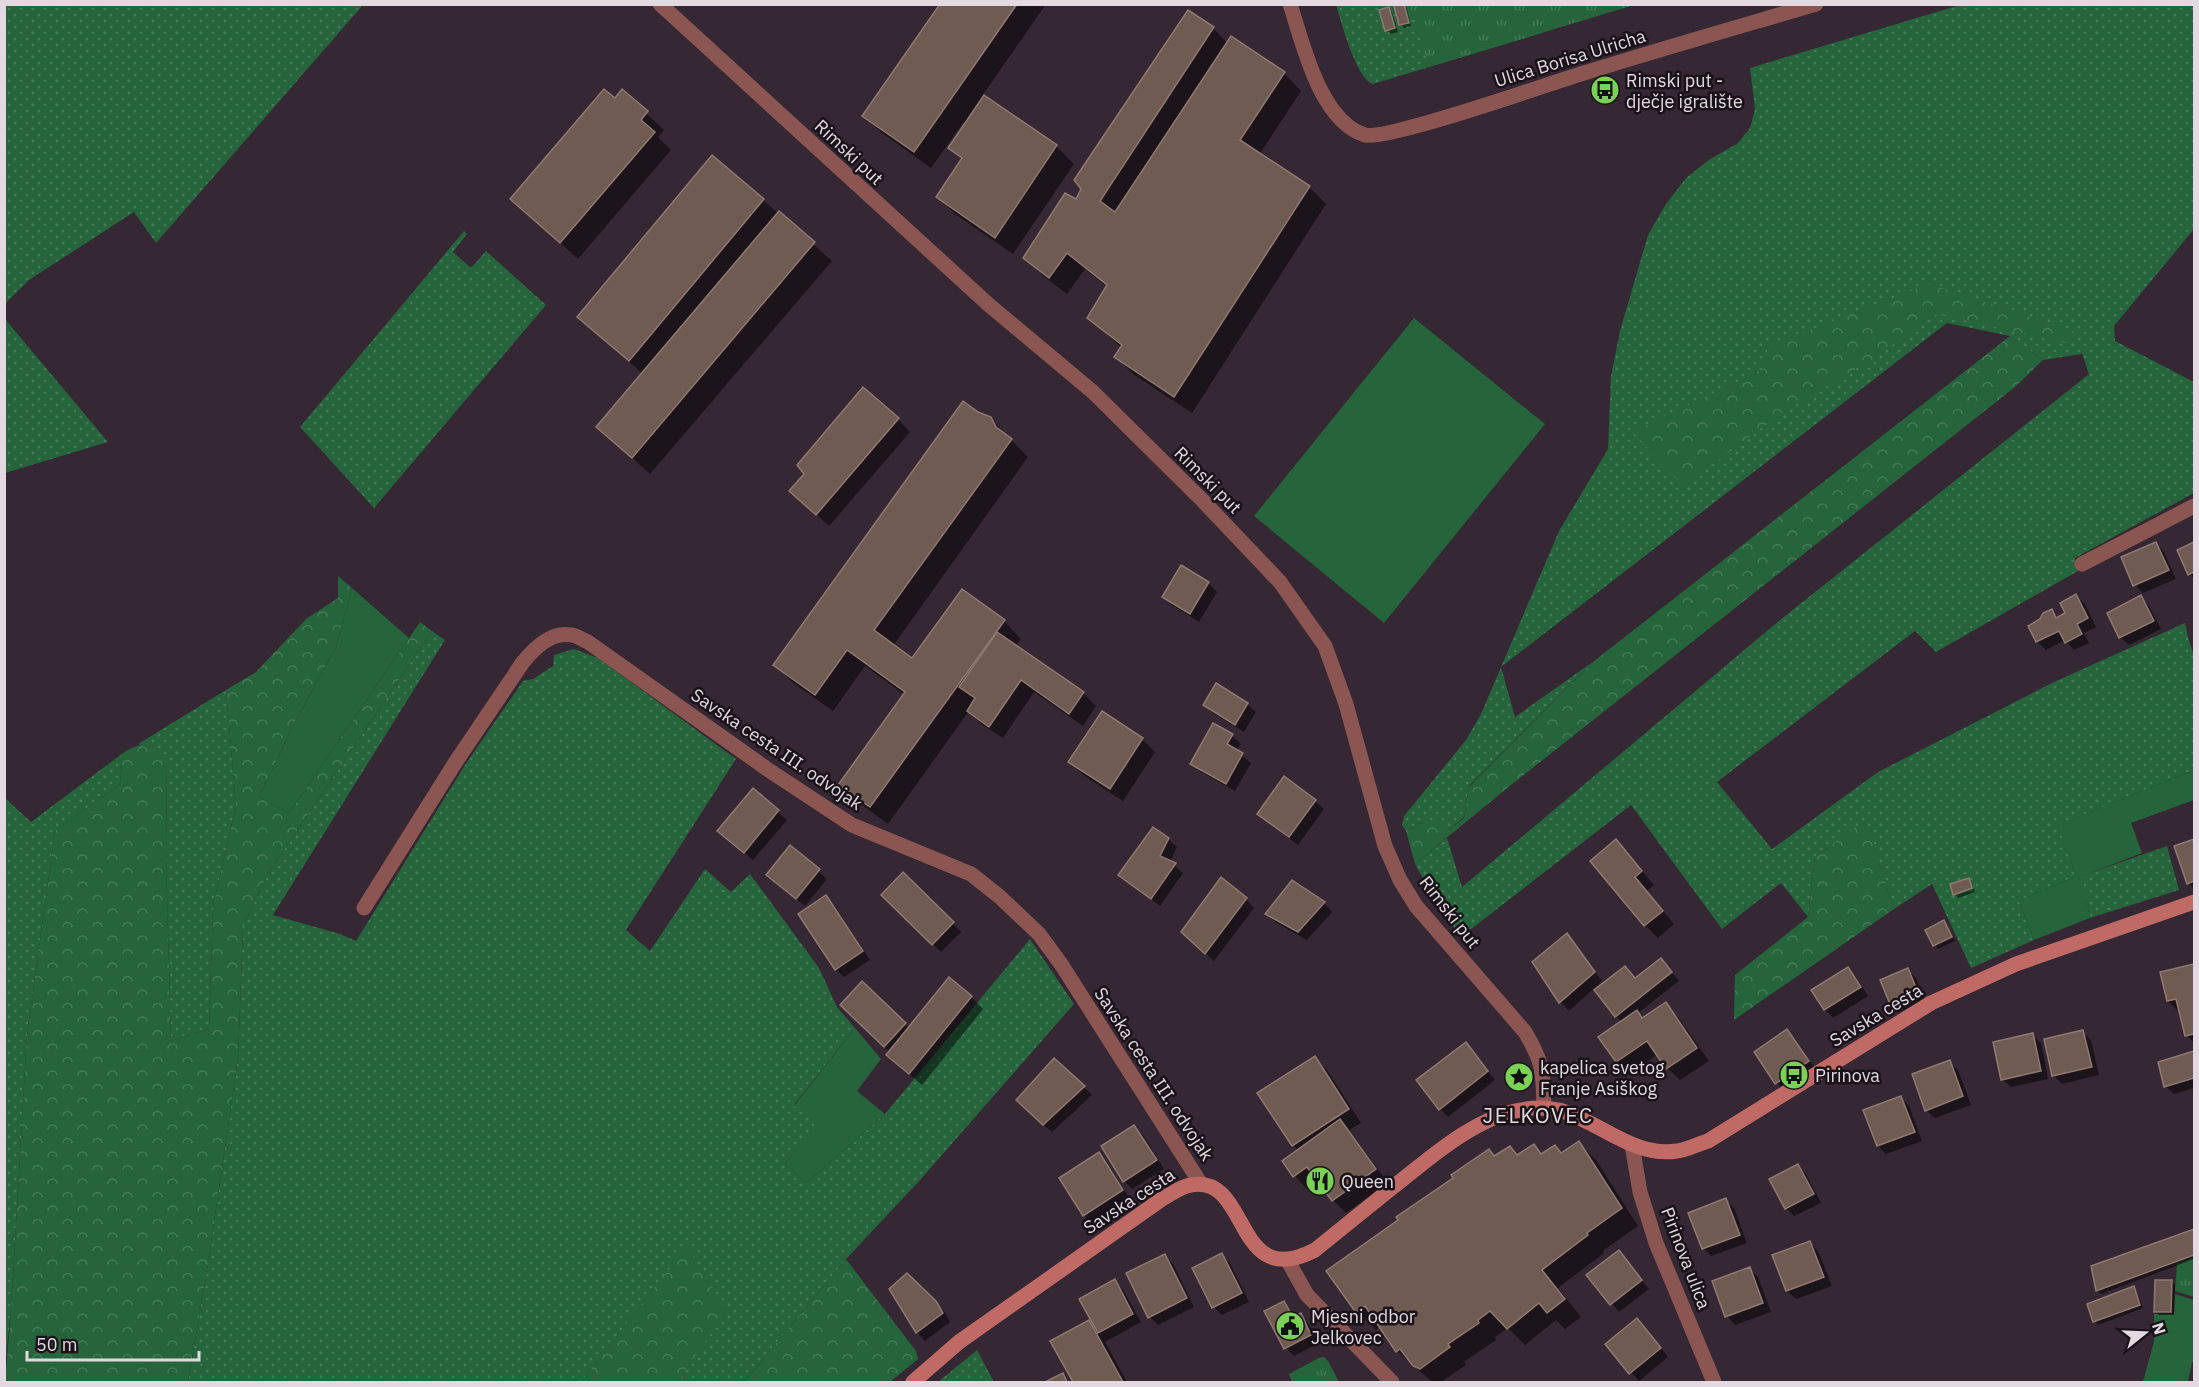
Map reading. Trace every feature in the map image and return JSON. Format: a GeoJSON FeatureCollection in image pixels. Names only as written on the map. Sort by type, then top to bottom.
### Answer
{"type":"FeatureCollection","features":[{"type":"Feature","properties":{"kind":"street","name":"Rimski put"},"geometry":{"type":"LineString","coordinates":[[660,4],[999,314],[1093,392],[1203,501],[1280,582],[1325,646],[1346,704],[1385,846],[1400,880],[1419,911],[1525,1032],[1538,1054],[1542,1069],[1544,1108]]}},
{"type":"Feature","properties":{"kind":"street","name":"Ulica Borisa Ulricha"},"geometry":{"type":"LineString","coordinates":[[1290,4],[1320,92],[1340,117],[1355,130],[1366,135],[1377,135],[1417,125],[1585,72],[1816,4]]}},
{"type":"Feature","properties":{"kind":"street"},"geometry":{"type":"LineString","coordinates":[[2082,564],[2194,506]]}},
{"type":"Feature","properties":{"kind":"street","name":"Savska cesta III. odvojak"},"geometry":{"type":"LineString","coordinates":[[364,908],[455,763],[523,662],[534,649],[545,641],[571,634],[588,642],[770,771],[852,825],[971,874],[1000,897],[1039,934],[1061,964],[1201,1184]]}},
{"type":"Feature","properties":{"kind":"street","name":"Savska cesta"},"geometry":{"type":"LineString","coordinates":[[912,1383],[959,1342],[1162,1199],[1189,1185],[1211,1186],[1221,1193],[1258,1249],[1276,1260],[1288,1261],[1315,1250],[1450,1142],[1481,1123],[1499,1116],[1544,1108],[1560,1110],[1651,1152],[1677,1151],[1708,1141],[1931,1004],[2016,964],[2194,902]]}},
{"type":"Feature","properties":{"kind":"street","name":"Pirinova ulica"},"geometry":{"type":"LineString","coordinates":[[1632,1145],[1640,1192],[1656,1243],[1714,1383]]}},
{"type":"Feature","properties":{"kind":"street"},"geometry":{"type":"LineString","coordinates":[[1288,1261],[1307,1295],[1392,1383]]}},
{"type":"Feature","properties":{"kind":"green space"},"geometry":{"type":"Polygon","coordinates":[[[5,4],[363,5],[156,243],[134,212],[29,280],[5,304],[5,4]]]}},
{"type":"Feature","properties":{"kind":"green space"},"geometry":{"type":"Polygon","coordinates":[[[1410,4],[1634,4],[1634,5],[1429,67],[1410,4]]]}},
{"type":"Feature","properties":{"kind":"green space"},"geometry":{"type":"Polygon","coordinates":[[[1336,5],[1533,5],[1542,33],[1373,84],[1367,80],[1355,61],[1336,5]]]}},
{"type":"Feature","properties":{"kind":"green space"},"geometry":{"type":"Polygon","coordinates":[[[1960,5],[2194,5],[2194,229],[2114,326],[2115,341],[2194,382],[2194,493],[2075,558],[2078,571],[1936,652],[1915,631],[1717,782],[1772,849],[1878,772],[2054,682],[2185,623],[2194,655],[2194,770],[2059,825],[2076,876],[2019,901],[2034,940],[1971,968],[1932,884],[1894,909],[1865,821],[1815,857],[1808,917],[1781,883],[1722,929],[1631,805],[1461,937],[1439,907],[1415,864],[1447,838],[1462,887],[1780,620],[2089,374],[2082,354],[2043,360],[2010,336],[1947,323],[1501,667],[1559,531],[1608,449],[1611,376],[1620,331],[1648,235],[1666,204],[1686,178],[1710,159],[1737,144],[1750,128],[1755,109],[1750,68],[1960,5]]]}},
{"type":"Feature","properties":{"kind":"green space"},"geometry":{"type":"Polygon","coordinates":[[[464,231],[467,234],[453,252],[471,268],[486,251],[546,305],[374,508],[300,427],[464,231]]]}},
{"type":"Feature","properties":{"kind":"green space"},"geometry":{"type":"Polygon","coordinates":[[[1929,284],[2082,334],[2071,344],[1937,314],[1872,359],[1782,413],[1683,486],[1632,432],[1764,369],[1768,346],[1929,284]]]}},
{"type":"Feature","properties":{"kind":"green space"},"geometry":{"type":"Polygon","coordinates":[[[1414,318],[1545,424],[1384,623],[1254,516],[1414,318]]]}},
{"type":"Feature","properties":{"kind":"green space"},"geometry":{"type":"Polygon","coordinates":[[[5,319],[108,442],[5,473],[5,319]]]}},
{"type":"Feature","properties":{"kind":"green space"},"geometry":{"type":"Polygon","coordinates":[[[2010,336],[2043,360],[2015,387],[1506,789],[1415,864],[1406,831],[1428,819],[1443,823],[1449,830],[1464,818],[1469,787],[1594,661],[2010,336]]]}},
{"type":"Feature","properties":{"kind":"green space"},"geometry":{"type":"Polygon","coordinates":[[[338,576],[352,588],[336,647],[294,724],[259,797],[289,813],[420,622],[432,631],[267,875],[243,927],[238,1058],[188,1382],[5,1382],[27,1035],[55,831],[120,784],[123,753],[146,745],[167,757],[166,858],[171,1041],[209,1029],[213,906],[236,806],[226,690],[256,672],[306,619],[338,598],[338,576]]]}},
{"type":"Feature","properties":{"kind":"green space"},"geometry":{"type":"Polygon","coordinates":[[[352,588],[409,638],[289,813],[259,797],[294,724],[336,647],[352,588]]]}},
{"type":"Feature","properties":{"kind":"green space"},"geometry":{"type":"Polygon","coordinates":[[[432,631],[445,640],[273,915],[340,934],[356,941],[465,765],[523,681],[533,679],[553,666],[554,655],[574,649],[598,658],[736,759],[626,930],[650,951],[705,869],[731,892],[750,874],[819,968],[837,1007],[855,1028],[794,1105],[817,1123],[785,1164],[806,1183],[885,1114],[1030,939],[1074,1004],[921,1179],[846,1259],[744,1382],[678,1382],[725,1310],[687,1247],[581,1382],[188,1382],[238,1058],[243,927],[267,875],[432,631]]]}},
{"type":"Feature","properties":{"kind":"green space"},"geometry":{"type":"Polygon","coordinates":[[[1594,661],[1469,786],[1464,817],[1449,830],[1428,819],[1406,831],[1402,825],[1404,816],[1466,740],[1481,714],[1501,667],[1515,717],[1594,661]]]}},
{"type":"Feature","properties":{"kind":"green space"},"geometry":{"type":"Polygon","coordinates":[[[226,690],[236,806],[213,906],[209,1029],[171,1041],[166,858],[167,758],[138,744],[226,690]]]}},
{"type":"Feature","properties":{"kind":"green space"},"geometry":{"type":"Polygon","coordinates":[[[123,753],[120,784],[55,831],[27,1035],[11,1310],[5,1367],[5,798],[31,822],[123,753]]]}},
{"type":"Feature","properties":{"kind":"green space"},"geometry":{"type":"Polygon","coordinates":[[[2194,770],[2194,800],[2131,823],[2142,853],[2082,876],[2090,918],[2034,940],[2019,901],[2076,876],[2058,825],[2194,770]]]}},
{"type":"Feature","properties":{"kind":"green space"},"geometry":{"type":"Polygon","coordinates":[[[1865,820],[1894,909],[1734,1020],[1735,975],[1808,917],[1815,857],[1865,820]]]}},
{"type":"Feature","properties":{"kind":"green space"},"geometry":{"type":"Polygon","coordinates":[[[2167,846],[2179,890],[2090,918],[2081,876],[2167,846]]]}},
{"type":"Feature","properties":{"kind":"green space"},"geometry":{"type":"Polygon","coordinates":[[[855,1028],[881,1059],[857,1091],[885,1114],[806,1183],[785,1164],[816,1123],[794,1106],[855,1028]]]}},
{"type":"Feature","properties":{"kind":"green space"},"geometry":{"type":"Polygon","coordinates":[[[687,1246],[726,1310],[678,1382],[581,1382],[687,1246]]]}},
{"type":"Feature","properties":{"kind":"green space"},"geometry":{"type":"Polygon","coordinates":[[[2194,1257],[2194,1297],[2175,1291],[2177,1264],[2194,1257]]]}},
{"type":"Feature","properties":{"kind":"green space"},"geometry":{"type":"Polygon","coordinates":[[[846,1259],[916,1351],[918,1359],[890,1382],[744,1382],[846,1259]]]}},
{"type":"Feature","properties":{"kind":"green space"},"geometry":{"type":"Polygon","coordinates":[[[2175,1294],[2194,1300],[2194,1362],[2192,1362],[2188,1382],[2143,1382],[2154,1341],[2154,1314],[2174,1314],[2175,1294]]]}},
{"type":"Feature","properties":{"kind":"green space"},"geometry":{"type":"Polygon","coordinates":[[[977,1350],[994,1382],[938,1382],[977,1350]]]}},
{"type":"Feature","properties":{"kind":"green space"},"geometry":{"type":"Polygon","coordinates":[[[1324,1357],[1339,1382],[1292,1382],[1289,1374],[1324,1357]]]}},
{"type":"Feature","properties":{"kind":"building"},"geometry":{"type":"Polygon","coordinates":[[[940,4],[1017,4],[914,152],[862,116],[940,4]]]}},
{"type":"Feature","properties":{"kind":"building"},"geometry":{"type":"Polygon","coordinates":[[[1404,4],[1409,23],[1399,25],[1394,6],[1404,4]]]}},
{"type":"Feature","properties":{"kind":"building"},"geometry":{"type":"Polygon","coordinates":[[[1389,7],[1395,28],[1385,31],[1379,10],[1389,7]]]}},
{"type":"Feature","properties":{"kind":"building"},"geometry":{"type":"Polygon","coordinates":[[[1188,10],[1214,27],[1100,201],[1115,212],[1231,36],[1285,72],[1240,140],[1310,186],[1174,397],[1114,357],[1122,345],[1087,318],[1107,285],[1067,253],[1049,278],[1023,258],[1065,193],[1076,199],[1081,189],[1074,180],[1188,10]]]}},
{"type":"Feature","properties":{"kind":"building"},"geometry":{"type":"Polygon","coordinates":[[[604,89],[615,98],[622,89],[648,111],[641,120],[655,132],[560,243],[510,199],[604,89]]]}},
{"type":"Feature","properties":{"kind":"building"},"geometry":{"type":"Polygon","coordinates":[[[984,95],[1057,145],[995,238],[936,197],[962,158],[948,148],[984,95]]]}},
{"type":"Feature","properties":{"kind":"building"},"geometry":{"type":"Polygon","coordinates":[[[712,155],[764,199],[629,361],[577,317],[712,155]]]}},
{"type":"Feature","properties":{"kind":"building"},"geometry":{"type":"Polygon","coordinates":[[[779,211],[815,242],[632,458],[596,427],[779,211]]]}},
{"type":"Feature","properties":{"kind":"building"},"geometry":{"type":"Polygon","coordinates":[[[863,387],[899,418],[816,515],[789,491],[804,474],[797,465],[863,387]]]}},
{"type":"Feature","properties":{"kind":"building"},"geometry":{"type":"Polygon","coordinates":[[[963,401],[978,412],[991,417],[996,427],[1012,439],[874,630],[912,658],[962,589],[1005,620],[870,807],[838,785],[905,692],[847,650],[815,695],[773,665],[963,401]]]}},
{"type":"Feature","properties":{"kind":"building"},"geometry":{"type":"Polygon","coordinates":[[[2156,542],[2169,570],[2133,586],[2121,557],[2156,542]]]}},
{"type":"Feature","properties":{"kind":"building"},"geometry":{"type":"Polygon","coordinates":[[[2194,542],[2194,572],[2188,575],[2177,550],[2194,542]]]}},
{"type":"Feature","properties":{"kind":"building"},"geometry":{"type":"Polygon","coordinates":[[[1181,565],[1209,582],[1190,614],[1162,597],[1181,565]]]}},
{"type":"Feature","properties":{"kind":"building"},"geometry":{"type":"Polygon","coordinates":[[[2076,594],[2088,618],[2077,624],[2082,634],[2065,643],[2059,631],[2036,642],[2028,626],[2040,619],[2043,613],[2052,609],[2056,618],[2065,613],[2060,603],[2076,594]]]}},
{"type":"Feature","properties":{"kind":"building"},"geometry":{"type":"Polygon","coordinates":[[[2141,595],[2154,621],[2119,638],[2107,613],[2141,595]]]}},
{"type":"Feature","properties":{"kind":"building"},"geometry":{"type":"Polygon","coordinates":[[[997,632],[1084,692],[1069,714],[1021,680],[989,727],[967,711],[975,698],[959,687],[997,632]]]}},
{"type":"Feature","properties":{"kind":"building"},"geometry":{"type":"Polygon","coordinates":[[[1216,683],[1248,703],[1235,725],[1203,705],[1216,683]]]}},
{"type":"Feature","properties":{"kind":"building"},"geometry":{"type":"Polygon","coordinates":[[[1102,711],[1143,738],[1110,789],[1068,762],[1102,711]]]}},
{"type":"Feature","properties":{"kind":"building"},"geometry":{"type":"Polygon","coordinates":[[[1213,723],[1233,734],[1227,744],[1243,753],[1226,784],[1190,764],[1213,723]]]}},
{"type":"Feature","properties":{"kind":"building"},"geometry":{"type":"Polygon","coordinates":[[[1284,776],[1316,800],[1289,837],[1257,814],[1284,776]]]}},
{"type":"Feature","properties":{"kind":"building"},"geometry":{"type":"Polygon","coordinates":[[[753,788],[779,810],[744,853],[717,831],[753,788]]]}},
{"type":"Feature","properties":{"kind":"building"},"geometry":{"type":"Polygon","coordinates":[[[1153,827],[1169,838],[1160,856],[1176,863],[1151,899],[1118,875],[1153,827]]]}},
{"type":"Feature","properties":{"kind":"building"},"geometry":{"type":"Polygon","coordinates":[[[1616,839],[1642,871],[1635,877],[1663,911],[1644,926],[1590,861],[1616,839]]]}},
{"type":"Feature","properties":{"kind":"building"},"geometry":{"type":"Polygon","coordinates":[[[2194,839],[2194,881],[2187,884],[2174,846],[2194,839]]]}},
{"type":"Feature","properties":{"kind":"building"},"geometry":{"type":"Polygon","coordinates":[[[790,845],[820,869],[796,899],[766,875],[790,845]]]}},
{"type":"Feature","properties":{"kind":"building"},"geometry":{"type":"Polygon","coordinates":[[[903,872],[954,922],[932,945],[881,895],[903,872]]]}},
{"type":"Feature","properties":{"kind":"building"},"geometry":{"type":"Polygon","coordinates":[[[1221,877],[1247,898],[1205,954],[1181,932],[1221,877]]]}},
{"type":"Feature","properties":{"kind":"building"},"geometry":{"type":"Polygon","coordinates":[[[1969,878],[1972,888],[1953,895],[1950,884],[1969,878]]]}},
{"type":"Feature","properties":{"kind":"building"},"geometry":{"type":"Polygon","coordinates":[[[1292,880],[1325,902],[1298,932],[1265,914],[1292,880]]]}},
{"type":"Feature","properties":{"kind":"building"},"geometry":{"type":"Polygon","coordinates":[[[826,895],[863,951],[835,970],[798,914],[826,895]]]}},
{"type":"Feature","properties":{"kind":"building"},"geometry":{"type":"Polygon","coordinates":[[[1944,920],[1952,937],[1933,946],[1925,930],[1944,920]]]}},
{"type":"Feature","properties":{"kind":"building"},"geometry":{"type":"Polygon","coordinates":[[[1567,933],[1595,972],[1559,1003],[1532,962],[1567,933]]]}},
{"type":"Feature","properties":{"kind":"building"},"geometry":{"type":"Polygon","coordinates":[[[1661,958],[1672,972],[1615,1017],[1594,990],[1625,966],[1635,978],[1661,958]]]}},
{"type":"Feature","properties":{"kind":"building"},"geometry":{"type":"Polygon","coordinates":[[[2194,964],[2194,1034],[2185,1036],[2176,999],[2167,1001],[2160,972],[2194,964]]]}},
{"type":"Feature","properties":{"kind":"building"},"geometry":{"type":"Polygon","coordinates":[[[1848,967],[1861,987],[1824,1010],[1811,990],[1848,967]]]}},
{"type":"Feature","properties":{"kind":"building"},"geometry":{"type":"Polygon","coordinates":[[[1908,968],[1918,992],[1890,1004],[1880,980],[1908,968]]]}},
{"type":"Feature","properties":{"kind":"building"},"geometry":{"type":"Polygon","coordinates":[[[949,977],[972,996],[909,1074],[886,1055],[949,977]]]}},
{"type":"Feature","properties":{"kind":"building"},"geometry":{"type":"Polygon","coordinates":[[[862,981],[906,1023],[884,1047],[840,1005],[862,981]]]}},
{"type":"Feature","properties":{"kind":"building"},"geometry":{"type":"Polygon","coordinates":[[[1666,1002],[1697,1048],[1666,1069],[1647,1041],[1616,1062],[1598,1037],[1637,1010],[1642,1018],[1666,1002]]]}},
{"type":"Feature","properties":{"kind":"building"},"geometry":{"type":"Polygon","coordinates":[[[1787,1029],[1809,1061],[1775,1084],[1754,1052],[1787,1029]]]}},
{"type":"Feature","properties":{"kind":"building"},"geometry":{"type":"Polygon","coordinates":[[[2083,1030],[2092,1067],[2052,1076],[2044,1039],[2083,1030]]]}},
{"type":"Feature","properties":{"kind":"building"},"geometry":{"type":"Polygon","coordinates":[[[2033,1033],[2041,1071],[2001,1080],[1993,1042],[2033,1033]]]}},
{"type":"Feature","properties":{"kind":"building"},"geometry":{"type":"Polygon","coordinates":[[[1466,1042],[1488,1071],[1439,1110],[1416,1080],[1466,1042]]]}},
{"type":"Feature","properties":{"kind":"building"},"geometry":{"type":"Polygon","coordinates":[[[2194,1051],[2194,1078],[2164,1087],[2158,1062],[2194,1051]]]}},
{"type":"Feature","properties":{"kind":"building"},"geometry":{"type":"Polygon","coordinates":[[[1315,1056],[1349,1109],[1292,1146],[1257,1093],[1315,1056]]]}},
{"type":"Feature","properties":{"kind":"building"},"geometry":{"type":"Polygon","coordinates":[[[1054,1058],[1085,1086],[1043,1125],[1016,1100],[1054,1058]]]}},
{"type":"Feature","properties":{"kind":"building"},"geometry":{"type":"Polygon","coordinates":[[[1950,1060],[1963,1096],[1925,1111],[1912,1074],[1950,1060]]]}},
{"type":"Feature","properties":{"kind":"building"},"geometry":{"type":"Polygon","coordinates":[[[1901,1096],[1915,1132],[1877,1146],[1863,1110],[1901,1096]]]}},
{"type":"Feature","properties":{"kind":"building"},"geometry":{"type":"Polygon","coordinates":[[[1340,1119],[1376,1169],[1332,1201],[1307,1167],[1293,1177],[1282,1161],[1340,1119]]]}},
{"type":"Feature","properties":{"kind":"building"},"geometry":{"type":"Polygon","coordinates":[[[1134,1125],[1157,1160],[1123,1182],[1101,1146],[1134,1125]]]}},
{"type":"Feature","properties":{"kind":"building"},"geometry":{"type":"Polygon","coordinates":[[[1579,1141],[1622,1208],[1542,1270],[1565,1299],[1547,1313],[1539,1303],[1507,1329],[1490,1311],[1478,1320],[1479,1323],[1448,1344],[1450,1347],[1420,1369],[1413,1366],[1400,1349],[1396,1352],[1365,1306],[1357,1314],[1326,1271],[1398,1220],[1396,1217],[1453,1178],[1451,1175],[1489,1149],[1494,1156],[1510,1146],[1517,1155],[1534,1144],[1541,1154],[1555,1145],[1561,1153],[1579,1141]]]}},
{"type":"Feature","properties":{"kind":"building"},"geometry":{"type":"Polygon","coordinates":[[[1099,1152],[1123,1190],[1083,1216],[1059,1178],[1099,1152]]]}},
{"type":"Feature","properties":{"kind":"building"},"geometry":{"type":"Polygon","coordinates":[[[1798,1164],[1814,1194],[1785,1209],[1769,1179],[1798,1164]]]}},
{"type":"Feature","properties":{"kind":"building"},"geometry":{"type":"Polygon","coordinates":[[[1726,1198],[1740,1235],[1702,1249],[1688,1213],[1726,1198]]]}},
{"type":"Feature","properties":{"kind":"building"},"geometry":{"type":"Polygon","coordinates":[[[2194,1229],[2194,1255],[2096,1291],[2091,1266],[2194,1229]]]}},
{"type":"Feature","properties":{"kind":"building"},"geometry":{"type":"Polygon","coordinates":[[[1810,1241],[1824,1277],[1786,1291],[1772,1255],[1810,1241]]]}},
{"type":"Feature","properties":{"kind":"building"},"geometry":{"type":"Polygon","coordinates":[[[1619,1250],[1642,1280],[1610,1305],[1586,1275],[1619,1250]]]}},
{"type":"Feature","properties":{"kind":"building"},"geometry":{"type":"Polygon","coordinates":[[[1222,1253],[1242,1293],[1212,1308],[1192,1268],[1222,1253]]]}},
{"type":"Feature","properties":{"kind":"building"},"geometry":{"type":"Polygon","coordinates":[[[1165,1254],[1187,1298],[1148,1318],[1126,1273],[1165,1254]]]}},
{"type":"Feature","properties":{"kind":"building"},"geometry":{"type":"Polygon","coordinates":[[[1750,1267],[1763,1303],[1725,1317],[1712,1281],[1750,1267]]]}},
{"type":"Feature","properties":{"kind":"building"},"geometry":{"type":"Polygon","coordinates":[[[907,1273],[936,1301],[943,1313],[916,1333],[889,1289],[907,1273]]]}},
{"type":"Feature","properties":{"kind":"building"},"geometry":{"type":"Polygon","coordinates":[[[1115,1279],[1133,1314],[1098,1333],[1079,1299],[1115,1279]]]}},
{"type":"Feature","properties":{"kind":"building"},"geometry":{"type":"Polygon","coordinates":[[[2155,1280],[2172,1280],[2171,1312],[2154,1312],[2155,1280]]]}},
{"type":"Feature","properties":{"kind":"building"},"geometry":{"type":"Polygon","coordinates":[[[2134,1286],[2140,1305],[2093,1322],[2087,1304],[2134,1286]]]}},
{"type":"Feature","properties":{"kind":"building","name":"Mjesni odbor Jelkovec"},"geometry":{"type":"Polygon","coordinates":[[[1284,1301],[1293,1317],[1301,1313],[1311,1335],[1284,1349],[1264,1311],[1284,1301]]]}},
{"type":"Feature","properties":{"kind":"building"},"geometry":{"type":"Polygon","coordinates":[[[1637,1318],[1661,1348],[1629,1374],[1605,1344],[1637,1318]]]}},
{"type":"Feature","properties":{"kind":"building"},"geometry":{"type":"Polygon","coordinates":[[[1089,1320],[1123,1382],[1073,1382],[1050,1341],[1089,1320]]]}},
{"type":"Feature","properties":{"kind":"building"},"geometry":{"type":"Polygon","coordinates":[[[1063,1373],[1067,1382],[1045,1382],[1063,1373]]]}},
{"type":"Feature","properties":{"kind":"place","name":"Rimski put - dječje igralište"},"geometry":{"type":"Point","coordinates":[1605,90]}},
{"type":"Feature","properties":{"kind":"place","name":"Pirinova"},"geometry":{"type":"Point","coordinates":[1794,1075]}},
{"type":"Feature","properties":{"kind":"place","name":"kapelica svetog Franje Asiškog"},"geometry":{"type":"Point","coordinates":[1519,1077]}},
{"type":"Feature","properties":{"kind":"place","name":"Queen"},"geometry":{"type":"Point","coordinates":[1320,1181]}},
{"type":"Feature","properties":{"kind":"place","name":"Mjesni odbor Jelkovec"},"geometry":{"type":"Point","coordinates":[1290,1326]}},
{"type":"Feature","properties":{"kind":"district","name":"JELKOVEC"},"geometry":{"type":"Point","coordinates":[1538,1115]}}]}
